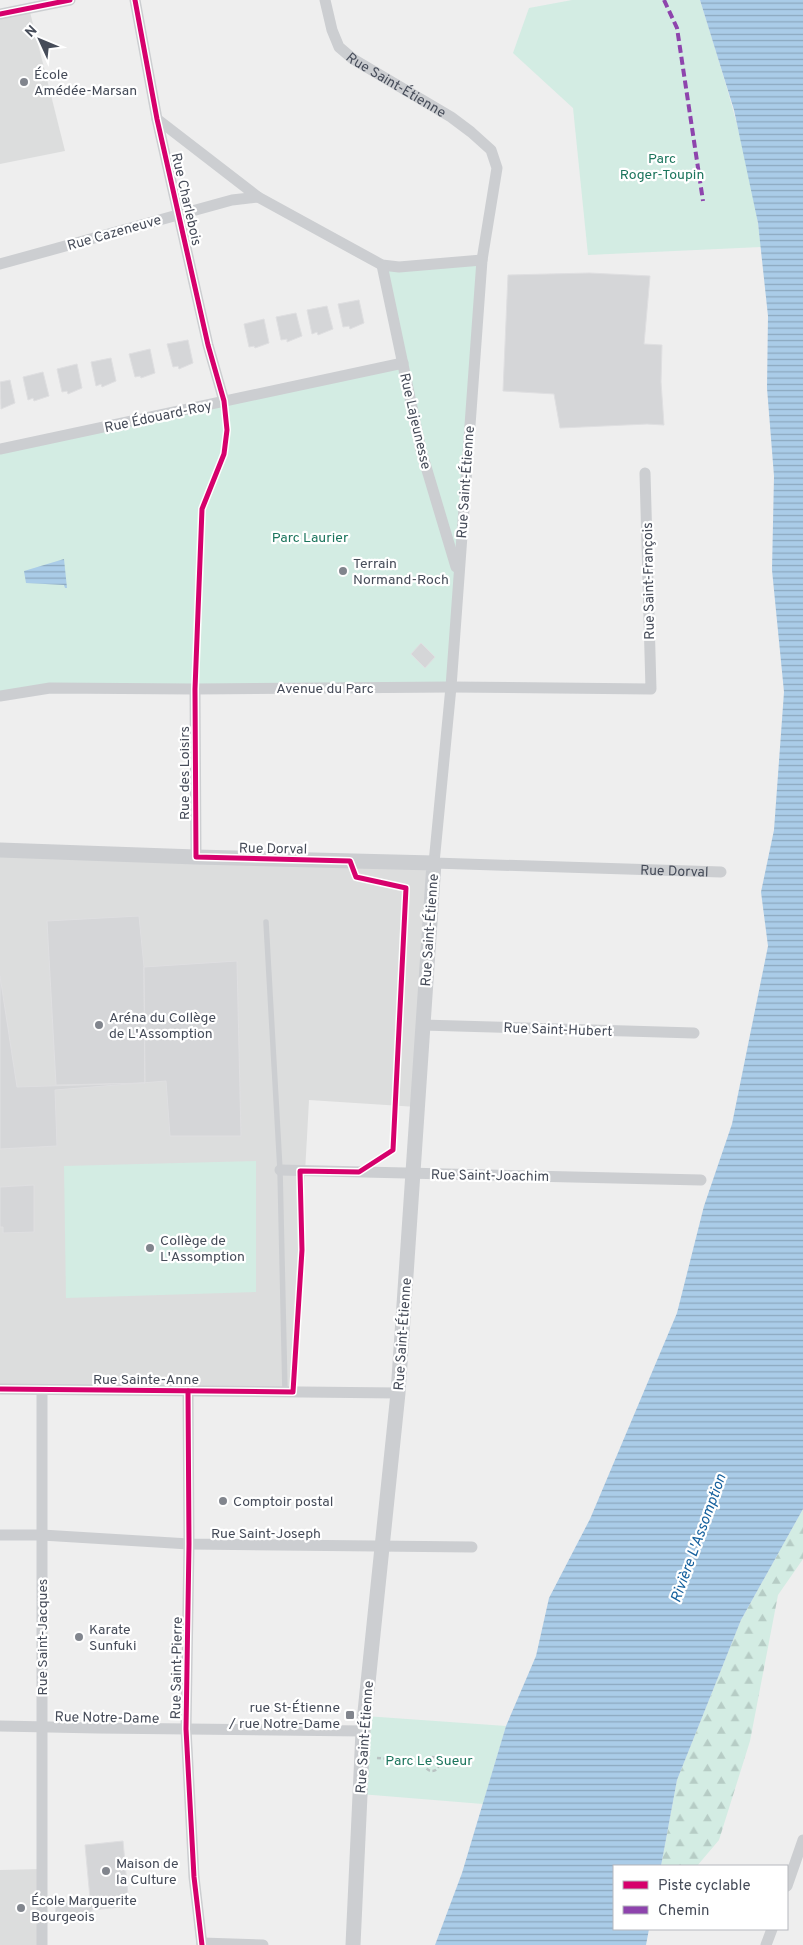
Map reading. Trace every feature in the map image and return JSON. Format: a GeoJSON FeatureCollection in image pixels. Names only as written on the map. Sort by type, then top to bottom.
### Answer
{"type":"FeatureCollection","features":[{"type":"Feature","properties":{"kind":"street"},"geometry":{"type":"LineString","coordinates":[[0,14],[70,0]]}},
{"type":"Feature","properties":{"kind":"street","name":"Rue Charlebois"},"geometry":{"type":"LineString","coordinates":[[135,0],[157,120],[180,214],[208,345],[224,402]]}},
{"type":"Feature","properties":{"kind":"street","name":"Rue Saint-Étienne"},"geometry":{"type":"LineString","coordinates":[[324,0],[339,47],[353,59],[451,117],[471,132],[491,150],[497,168],[482,260],[451,687],[434,863],[398,1393],[363,1731],[353,1945]]}},
{"type":"Feature","properties":{"kind":"street"},"geometry":{"type":"LineString","coordinates":[[157,120],[258,197],[382,264],[399,267],[482,260]]}},
{"type":"Feature","properties":{"kind":"street","name":"Rue Cazeneuve"},"geometry":{"type":"LineString","coordinates":[[0,264],[232,200],[258,197]]}},
{"type":"Feature","properties":{"kind":"street","name":"Rue Lajeunesse"},"geometry":{"type":"LineString","coordinates":[[382,264],[421,450],[459,576]]}},
{"type":"Feature","properties":{"kind":"street","name":"Rue Édouard-Roy"},"geometry":{"type":"LineString","coordinates":[[0,449],[403,363]]}},
{"type":"Feature","properties":{"kind":"street","name":"Rue Saint-François"},"geometry":{"type":"LineString","coordinates":[[645,473],[651,689]]}},
{"type":"Feature","properties":{"kind":"street","name":"Avenue du Parc"},"geometry":{"type":"LineString","coordinates":[[0,696],[50,688],[451,687],[651,689]]}},
{"type":"Feature","properties":{"kind":"street","name":"Rue des Loisirs"},"geometry":{"type":"LineString","coordinates":[[195,689],[196,858]]}},
{"type":"Feature","properties":{"kind":"street","name":"Rue Dorval"},"geometry":{"type":"LineString","coordinates":[[0,850],[196,858],[721,872]]}},
{"type":"Feature","properties":{"kind":"street","name":"Rue Saint-Hubert"},"geometry":{"type":"LineString","coordinates":[[422,1025],[694,1033]]}},
{"type":"Feature","properties":{"kind":"street","name":"Rue Saint-Joachim"},"geometry":{"type":"LineString","coordinates":[[280,1170],[701,1180]]}},
{"type":"Feature","properties":{"kind":"street","name":"Rue Sainte-Anne"},"geometry":{"type":"LineString","coordinates":[[0,1389],[398,1393]]}},
{"type":"Feature","properties":{"kind":"street","name":"Rue Saint-Jacques"},"geometry":{"type":"LineString","coordinates":[[42,1390],[42,1945]]}},
{"type":"Feature","properties":{"kind":"street","name":"Rue Saint-Pierre"},"geometry":{"type":"LineString","coordinates":[[188,1391],[189,1544],[186,1729],[194,1877],[202,1944]]}},
{"type":"Feature","properties":{"kind":"street","name":"Rue Saint-Joseph"},"geometry":{"type":"LineString","coordinates":[[0,1534],[189,1544],[382,1545],[472,1548]]}},
{"type":"Feature","properties":{"kind":"street","name":"Rue Notre-Dame"},"geometry":{"type":"LineString","coordinates":[[0,1726],[363,1731]]}},
{"type":"Feature","properties":{"kind":"street"},"geometry":{"type":"LineString","coordinates":[[788,1883],[803,1840]]}},
{"type":"Feature","properties":{"kind":"street"},"geometry":{"type":"LineString","coordinates":[[766,1945],[772,1930]]}},
{"type":"Feature","properties":{"kind":"street"},"geometry":{"type":"LineString","coordinates":[[202,1944],[263,1945]]}},
{"type":"Feature","properties":{"kind":"lane"},"geometry":{"type":"LineString","coordinates":[[266,922],[280,1170],[285,1392]]}},
{"type":"Feature","properties":{"kind":"path"},"geometry":{"type":"LineString","coordinates":[[362,1757],[425,1762]]}},
{"type":"Feature","properties":{"kind":"path"},"geometry":{"type":"LineString","coordinates":[[425,1762],[429,1757],[434,1757],[438,1760],[439,1764]]}},
{"type":"Feature","properties":{"kind":"path"},"geometry":{"type":"LineString","coordinates":[[425,1762],[426,1767],[431,1771],[438,1768],[439,1764]]}},
{"type":"Feature","properties":{"kind":"path"},"geometry":{"type":"LineString","coordinates":[[439,1764],[470,1766]]}},
{"type":"Feature","properties":{"kind":"shaded area","name":"École Amédée-Marsan"},"geometry":{"type":"Polygon","coordinates":[[[29,8],[65,151],[0,164],[0,14],[29,8]]]}},
{"type":"Feature","properties":{"kind":"shaded area","name":"Collège de L'Assomption"},"geometry":{"type":"Polygon","coordinates":[[[0,850],[434,863],[417,1107],[309,1100],[293,1392],[0,1388],[0,850]]]}},
{"type":"Feature","properties":{"kind":"shaded area","name":"École Marguerite Bourgeois"},"geometry":{"type":"Polygon","coordinates":[[[42,1869],[42,1945],[0,1945],[0,1870],[42,1869]]]}},
{"type":"Feature","properties":{"kind":"green space","name":"Parc Roger-Toupin"},"geometry":{"type":"Polygon","coordinates":[[[572,0],[700,0],[744,153],[757,216],[761,247],[588,255],[573,108],[513,53],[529,8],[572,0]]]}},
{"type":"Feature","properties":{"kind":"green space","name":"Parc Laurier"},"geometry":{"type":"Polygon","coordinates":[[[482,260],[451,687],[50,688],[0,696],[0,449],[403,363],[382,265],[482,260]]]}},
{"type":"Feature","properties":{"kind":"green space"},"geometry":{"type":"Polygon","coordinates":[[[256,1161],[256,1292],[66,1298],[64,1166],[256,1161]]]}},
{"type":"Feature","properties":{"kind":"green space"},"geometry":{"type":"Polygon","coordinates":[[[803,1509],[803,1559],[778,1595],[750,1741],[719,1840],[698,1865],[661,1865],[677,1780],[741,1620],[803,1509]]]}},
{"type":"Feature","properties":{"kind":"green space","name":"Parc Le Sueur"},"geometry":{"type":"Polygon","coordinates":[[[365,1716],[506,1726],[483,1804],[360,1794],[365,1716]]]}},
{"type":"Feature","properties":{"kind":"water","name":"Rivière L'Assomption"},"geometry":{"type":"Polygon","coordinates":[[[700,0],[803,0],[803,1509],[741,1620],[677,1780],[661,1865],[613,1865],[613,1930],[649,1930],[646,1945],[435,1945],[462,1873],[506,1726],[536,1656],[549,1598],[590,1519],[677,1313],[704,1206],[732,1124],[768,946],[761,892],[774,830],[784,692],[772,570],[774,476],[767,388],[768,316],[758,223],[734,110],[700,0]]]}},
{"type":"Feature","properties":{"kind":"water"},"geometry":{"type":"Polygon","coordinates":[[[64,559],[67,588],[64,585],[26,583],[24,571],[64,559]]]}},
{"type":"Feature","properties":{"kind":"building"},"geometry":{"type":"Polygon","coordinates":[[[589,273],[650,276],[644,344],[662,345],[661,382],[664,425],[560,428],[554,394],[503,391],[508,275],[589,273]]]}},
{"type":"Feature","properties":{"kind":"building"},"geometry":{"type":"Polygon","coordinates":[[[359,300],[364,323],[350,329],[349,326],[343,327],[338,304],[359,300]]]}},
{"type":"Feature","properties":{"kind":"building"},"geometry":{"type":"Polygon","coordinates":[[[327,306],[333,329],[318,335],[317,332],[312,334],[307,310],[327,306]]]}},
{"type":"Feature","properties":{"kind":"building"},"geometry":{"type":"Polygon","coordinates":[[[296,313],[302,336],[287,342],[287,339],[281,340],[276,317],[296,313]]]}},
{"type":"Feature","properties":{"kind":"building"},"geometry":{"type":"Polygon","coordinates":[[[264,319],[269,343],[255,348],[254,346],[249,347],[244,324],[264,319]]]}},
{"type":"Feature","properties":{"kind":"building"},"geometry":{"type":"Polygon","coordinates":[[[188,340],[193,363],[179,369],[178,366],[173,367],[167,344],[188,340]]]}},
{"type":"Feature","properties":{"kind":"building"},"geometry":{"type":"Polygon","coordinates":[[[150,349],[155,373],[141,378],[140,376],[135,377],[129,354],[150,349]]]}},
{"type":"Feature","properties":{"kind":"building"},"geometry":{"type":"Polygon","coordinates":[[[111,358],[116,381],[102,387],[101,384],[96,386],[91,362],[111,358]]]}},
{"type":"Feature","properties":{"kind":"building"},"geometry":{"type":"Polygon","coordinates":[[[77,364],[82,388],[68,394],[67,391],[62,392],[57,369],[77,364]]]}},
{"type":"Feature","properties":{"kind":"building"},"geometry":{"type":"Polygon","coordinates":[[[43,372],[49,396],[34,401],[33,398],[28,400],[23,377],[43,372]]]}},
{"type":"Feature","properties":{"kind":"building"},"geometry":{"type":"Polygon","coordinates":[[[10,380],[15,403],[1,409],[0,382],[10,380]]]}},
{"type":"Feature","properties":{"kind":"building"},"geometry":{"type":"Polygon","coordinates":[[[421,643],[435,657],[425,668],[411,654],[421,643]]]}},
{"type":"Feature","properties":{"kind":"building","name":"Aréna du Collège de L'Assomption"},"geometry":{"type":"Polygon","coordinates":[[[139,916],[144,967],[145,1083],[56,1085],[47,921],[139,916]]]}},
{"type":"Feature","properties":{"kind":"building"},"geometry":{"type":"Polygon","coordinates":[[[237,961],[241,1136],[170,1136],[166,1081],[145,1083],[144,967],[237,961]]]}},
{"type":"Feature","properties":{"kind":"building"},"geometry":{"type":"Polygon","coordinates":[[[0,976],[17,1087],[139,1083],[55,1090],[57,1146],[0,1149],[0,976]]]}},
{"type":"Feature","properties":{"kind":"building"},"geometry":{"type":"Polygon","coordinates":[[[34,1185],[34,1232],[3,1233],[3,1227],[0,1227],[0,1187],[34,1185]]]}},
{"type":"Feature","properties":{"kind":"building","name":"Maison de la Culture"},"geometry":{"type":"Polygon","coordinates":[[[123,1841],[129,1906],[92,1910],[92,1916],[56,1920],[55,1901],[90,1898],[85,1845],[123,1841]]]}},
{"type":"Feature","properties":{"kind":"marked path"},"geometry":{"type":"LineString","coordinates":[[664,0],[677,28],[703,201]]}},
{"type":"Feature","properties":{"kind":"cycle path"},"geometry":{"type":"LineString","coordinates":[[0,14],[70,0]]}},
{"type":"Feature","properties":{"kind":"cycle path"},"geometry":{"type":"LineString","coordinates":[[0,1389],[293,1392],[302,1250],[300,1171],[359,1172],[393,1150],[406,888],[356,877],[350,861],[196,857],[195,689],[202,509],[224,454],[227,430],[224,401],[208,345],[157,119],[135,0]]}},
{"type":"Feature","properties":{"kind":"cycle path"},"geometry":{"type":"LineString","coordinates":[[188,1391],[189,1544],[186,1729],[194,1877],[202,1945]]}},
{"type":"Feature","properties":{"kind":"place","name":"École Amédée-Marsan"},"geometry":{"type":"Point","coordinates":[24,82]}},
{"type":"Feature","properties":{"kind":"place","name":"Terrain Normand-Roch"},"geometry":{"type":"Point","coordinates":[343,571]}},
{"type":"Feature","properties":{"kind":"place","name":"Aréna du Collège de L'Assomption"},"geometry":{"type":"Point","coordinates":[99,1025]}},
{"type":"Feature","properties":{"kind":"place","name":"Collège de L'Assomption"},"geometry":{"type":"Point","coordinates":[150,1248]}},
{"type":"Feature","properties":{"kind":"place","name":"Comptoir postal"},"geometry":{"type":"Point","coordinates":[223,1501]}},
{"type":"Feature","properties":{"kind":"place","name":"Karate Sunfuki"},"geometry":{"type":"Point","coordinates":[79,1637]}},
{"type":"Feature","properties":{"kind":"place","name":"rue St-Étienne / rue Notre-Dame"},"geometry":{"type":"Point","coordinates":[350,1715]}},
{"type":"Feature","properties":{"kind":"place","name":"Maison de la Culture"},"geometry":{"type":"Point","coordinates":[106,1871]}},
{"type":"Feature","properties":{"kind":"place","name":"École Marguerite Bourgeois"},"geometry":{"type":"Point","coordinates":[21,1908]}}]}
